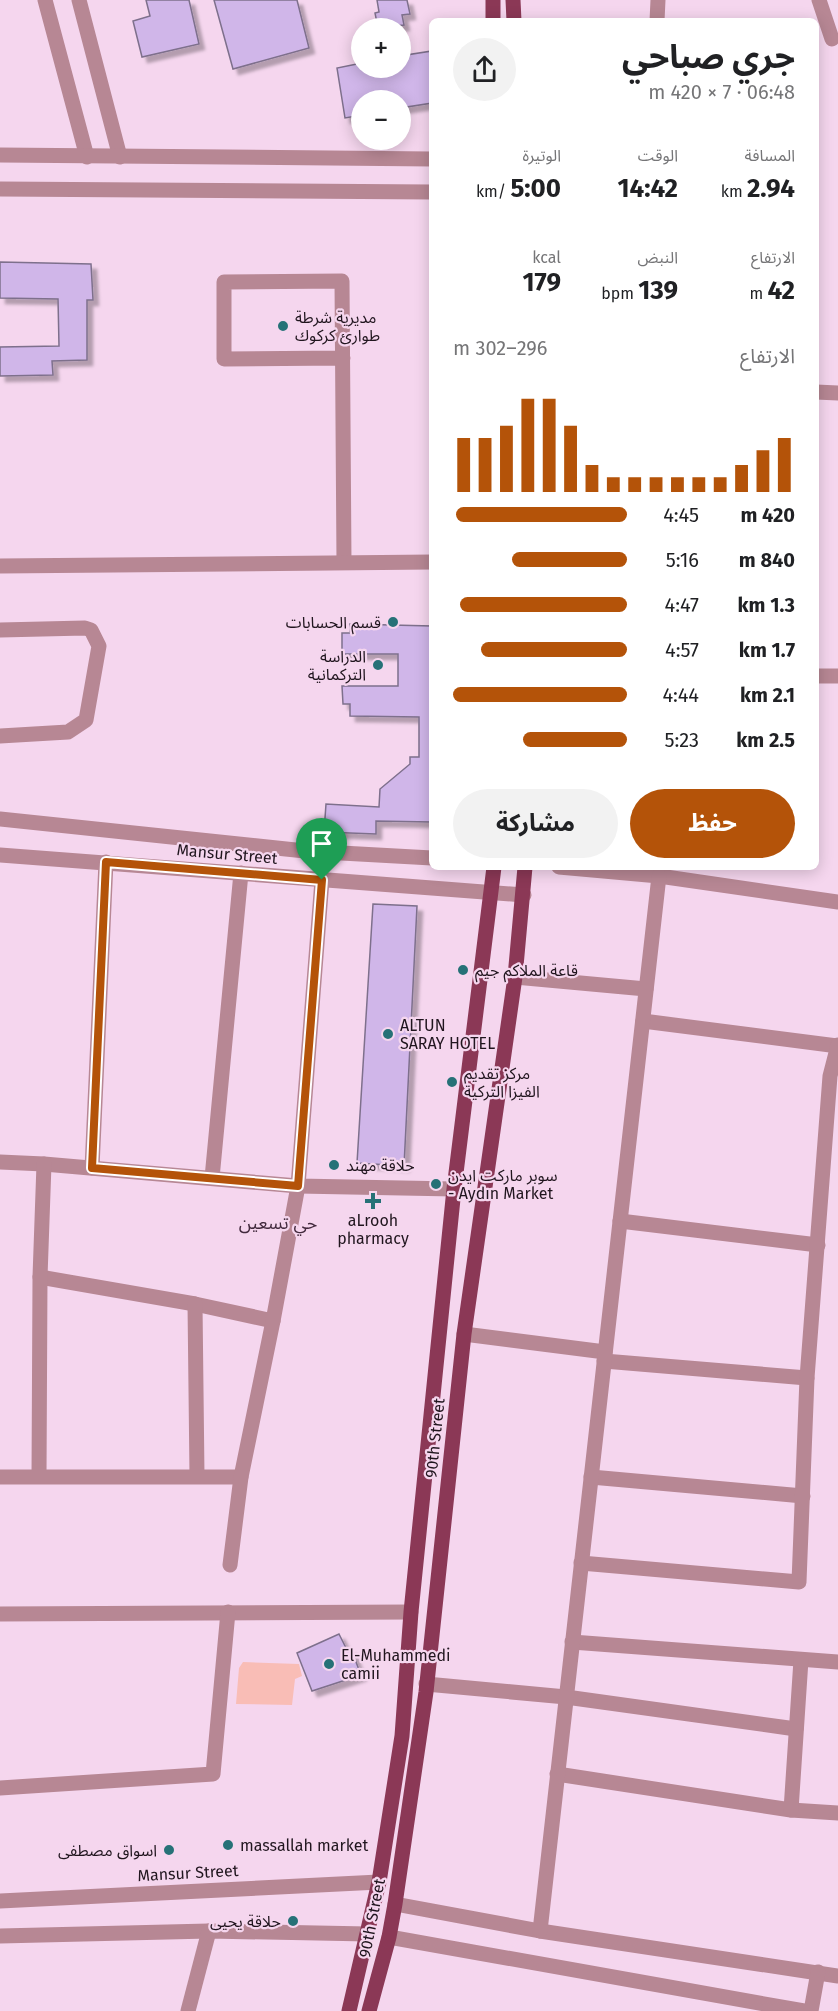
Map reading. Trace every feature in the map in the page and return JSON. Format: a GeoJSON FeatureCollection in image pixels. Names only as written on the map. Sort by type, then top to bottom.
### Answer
{"type":"FeatureCollection","features":[{"type":"Feature","properties":{"kind":"main road"},"geometry":{"type":"LineString","coordinates":[[493,0],[493,18]]}},
{"type":"Feature","properties":{"kind":"main road"},"geometry":{"type":"LineString","coordinates":[[513,0],[514,18]]}},
{"type":"Feature","properties":{"kind":"main road","name":"90th Street"},"geometry":{"type":"LineString","coordinates":[[349,2011],[379,1882],[402,1736],[411,1612],[454,1189],[493,892],[494,870]]}},
{"type":"Feature","properties":{"kind":"main road","name":"90th Street"},"geometry":{"type":"LineString","coordinates":[[369,2011],[389,1937],[395,1904],[426,1684],[464,1334],[515,977],[525,870]]}},
{"type":"Feature","properties":{"kind":"street"},"geometry":{"type":"LineString","coordinates":[[45,0],[87,157]]}},
{"type":"Feature","properties":{"kind":"street"},"geometry":{"type":"LineString","coordinates":[[79,0],[120,157]]}},
{"type":"Feature","properties":{"kind":"street"},"geometry":{"type":"LineString","coordinates":[[657,0],[657,18]]}},
{"type":"Feature","properties":{"kind":"street"},"geometry":{"type":"LineString","coordinates":[[819,0],[835,41],[819,43]]}},
{"type":"Feature","properties":{"kind":"street"},"geometry":{"type":"LineString","coordinates":[[0,155],[429,159]]}},
{"type":"Feature","properties":{"kind":"street"},"geometry":{"type":"LineString","coordinates":[[0,189],[429,192]]}},
{"type":"Feature","properties":{"kind":"street"},"geometry":{"type":"LineString","coordinates":[[343,358],[224,359],[224,282],[342,281],[343,358],[344,562]]}},
{"type":"Feature","properties":{"kind":"street"},"geometry":{"type":"LineString","coordinates":[[819,392],[838,393]]}},
{"type":"Feature","properties":{"kind":"street"},"geometry":{"type":"LineString","coordinates":[[0,566],[429,562]]}},
{"type":"Feature","properties":{"kind":"street"},"geometry":{"type":"LineString","coordinates":[[0,630],[85,628],[91,630],[99,646],[86,720],[68,732],[0,736]]}},
{"type":"Feature","properties":{"kind":"street"},"geometry":{"type":"LineString","coordinates":[[819,676],[838,676]]}},
{"type":"Feature","properties":{"kind":"street","name":"Mansur Street"},"geometry":{"type":"LineString","coordinates":[[0,819],[305,851],[429,858]]}},
{"type":"Feature","properties":{"kind":"street","name":"Mansur Street"},"geometry":{"type":"LineString","coordinates":[[0,855],[524,895]]}},
{"type":"Feature","properties":{"kind":"street"},"geometry":{"type":"LineString","coordinates":[[92,1168],[106,862]]}},
{"type":"Feature","properties":{"kind":"street"},"geometry":{"type":"LineString","coordinates":[[592,870],[659,876],[838,902]]}},
{"type":"Feature","properties":{"kind":"street"},"geometry":{"type":"LineString","coordinates":[[212,1178],[241,873]]}},
{"type":"Feature","properties":{"kind":"street"},"geometry":{"type":"LineString","coordinates":[[540,1931],[659,876]]}},
{"type":"Feature","properties":{"kind":"street"},"geometry":{"type":"LineString","coordinates":[[230,1565],[241,1477],[298,1186],[322,880]]}},
{"type":"Feature","properties":{"kind":"street"},"geometry":{"type":"LineString","coordinates":[[515,977],[646,989]]}},
{"type":"Feature","properties":{"kind":"street"},"geometry":{"type":"LineString","coordinates":[[581,1563],[799,1582],[807,1378],[838,1046],[643,1021]]}},
{"type":"Feature","properties":{"kind":"street"},"geometry":{"type":"LineString","coordinates":[[0,1162],[298,1186],[454,1189]]}},
{"type":"Feature","properties":{"kind":"street"},"geometry":{"type":"LineString","coordinates":[[39,1476],[40,1277],[44,1164]]}},
{"type":"Feature","properties":{"kind":"street"},"geometry":{"type":"LineString","coordinates":[[620,1221],[818,1245]]}},
{"type":"Feature","properties":{"kind":"street"},"geometry":{"type":"LineString","coordinates":[[40,1277],[195,1304],[273,1321]]}},
{"type":"Feature","properties":{"kind":"street"},"geometry":{"type":"LineString","coordinates":[[195,1304],[197,1476]]}},
{"type":"Feature","properties":{"kind":"street"},"geometry":{"type":"LineString","coordinates":[[464,1334],[605,1357],[807,1378]]}},
{"type":"Feature","properties":{"kind":"street"},"geometry":{"type":"LineString","coordinates":[[0,1477],[241,1477]]}},
{"type":"Feature","properties":{"kind":"street"},"geometry":{"type":"LineString","coordinates":[[591,1477],[803,1496]]}},
{"type":"Feature","properties":{"kind":"street"},"geometry":{"type":"LineString","coordinates":[[0,1788],[213,1774],[228,1612]]}},
{"type":"Feature","properties":{"kind":"street"},"geometry":{"type":"LineString","coordinates":[[0,1614],[411,1612]]}},
{"type":"Feature","properties":{"kind":"street"},"geometry":{"type":"LineString","coordinates":[[572,1642],[838,1662]]}},
{"type":"Feature","properties":{"kind":"street"},"geometry":{"type":"LineString","coordinates":[[791,1810],[801,1660]]}},
{"type":"Feature","properties":{"kind":"street"},"geometry":{"type":"LineString","coordinates":[[426,1684],[566,1697],[796,1729]]}},
{"type":"Feature","properties":{"kind":"street"},"geometry":{"type":"LineString","coordinates":[[557,1774],[791,1810],[838,1813]]}},
{"type":"Feature","properties":{"kind":"street","name":"Mansur Street"},"geometry":{"type":"LineString","coordinates":[[0,1900],[379,1882]]}},
{"type":"Feature","properties":{"kind":"street"},"geometry":{"type":"LineString","coordinates":[[395,1904],[540,1931],[838,1976]]}},
{"type":"Feature","properties":{"kind":"street"},"geometry":{"type":"LineString","coordinates":[[188,2011],[209,1931]]}},
{"type":"Feature","properties":{"kind":"street"},"geometry":{"type":"LineString","coordinates":[[0,1936],[209,1931],[368,1934]]}},
{"type":"Feature","properties":{"kind":"street"},"geometry":{"type":"LineString","coordinates":[[389,1937],[804,2011]]}},
{"type":"Feature","properties":{"kind":"street"},"geometry":{"type":"LineString","coordinates":[[811,2011],[818,1972]]}},
{"type":"Feature","properties":{"kind":"shaded area"},"geometry":{"type":"Polygon","coordinates":[[[243,1662],[299,1664],[302,1676],[295,1679],[292,1705],[236,1704],[239,1668],[243,1662]]]}},
{"type":"Feature","properties":{"kind":"building"},"geometry":{"type":"Polygon","coordinates":[[[146,0],[189,0],[199,44],[142,57],[133,21],[150,16],[146,0]]]}},
{"type":"Feature","properties":{"kind":"building"},"geometry":{"type":"Polygon","coordinates":[[[214,0],[297,0],[309,48],[233,69],[214,0]]]}},
{"type":"Feature","properties":{"kind":"building"},"geometry":{"type":"Polygon","coordinates":[[[377,0],[407,0],[410,14],[402,15],[403,18],[376,18],[375,13],[379,12],[377,0]]]}},
{"type":"Feature","properties":{"kind":"building"},"geometry":{"type":"Polygon","coordinates":[[[429,51],[429,103],[411,106],[411,90],[351,90],[351,117],[345,118],[337,68],[351,65],[351,78],[411,78],[411,54],[429,51]]]}},
{"type":"Feature","properties":{"kind":"building"},"geometry":{"type":"Polygon","coordinates":[[[0,262],[91,264],[93,300],[87,300],[87,360],[52,361],[53,375],[0,376],[0,347],[59,346],[58,299],[0,298],[0,262]]]}},
{"type":"Feature","properties":{"kind":"building"},"geometry":{"type":"Polygon","coordinates":[[[350,624],[429,626],[429,822],[376,821],[376,834],[324,832],[326,804],[379,807],[380,789],[410,764],[410,757],[419,757],[419,717],[350,716],[350,704],[343,704],[342,686],[398,686],[398,654],[342,654],[342,633],[350,633],[350,624]]]}},
{"type":"Feature","properties":{"kind":"building","name":"ALTUN SARAY HOTEL"},"geometry":{"type":"Polygon","coordinates":[[[373,904],[417,906],[404,1166],[357,1163],[373,904]]]}},
{"type":"Feature","properties":{"kind":"building","name":"El-Muhammedi camii"},"geometry":{"type":"Polygon","coordinates":[[[339,1634],[347,1650],[351,1649],[361,1675],[312,1691],[297,1653],[339,1634]]]}},
{"type":"Feature","properties":{"kind":"place","name":"مديرية شرطة طوارئ كركوك"},"geometry":{"type":"Point","coordinates":[283,326]}},
{"type":"Feature","properties":{"kind":"place","name":"قسم الحسابات"},"geometry":{"type":"Point","coordinates":[393,622]}},
{"type":"Feature","properties":{"kind":"place","name":"الدراسة التركمانية"},"geometry":{"type":"Point","coordinates":[378,665]}},
{"type":"Feature","properties":{"kind":"place","name":"قاعة الملاكم جيم"},"geometry":{"type":"Point","coordinates":[463,970]}},
{"type":"Feature","properties":{"kind":"place","name":"ALTUN SARAY HOTEL"},"geometry":{"type":"Point","coordinates":[388,1034]}},
{"type":"Feature","properties":{"kind":"place","name":"مركز تقديم الفيزا التركية"},"geometry":{"type":"Point","coordinates":[452,1082]}},
{"type":"Feature","properties":{"kind":"place","name":"حلاقة مهند"},"geometry":{"type":"Point","coordinates":[334,1165]}},
{"type":"Feature","properties":{"kind":"place","name":"سوبر ماركت ايدن - Aydın Market"},"geometry":{"type":"Point","coordinates":[436,1184]}},
{"type":"Feature","properties":{"kind":"place","name":"aLrooh pharmacy"},"geometry":{"type":"Point","coordinates":[373,1201]}},
{"type":"Feature","properties":{"kind":"place","name":"El-Muhammedi camii"},"geometry":{"type":"Point","coordinates":[329,1664]}},
{"type":"Feature","properties":{"kind":"place","name":"massallah market"},"geometry":{"type":"Point","coordinates":[228,1845]}},
{"type":"Feature","properties":{"kind":"place","name":"اسواق مصطفى"},"geometry":{"type":"Point","coordinates":[169,1850]}},
{"type":"Feature","properties":{"kind":"place","name":"حلاقة يحيى"},"geometry":{"type":"Point","coordinates":[293,1921]}},
{"type":"Feature","properties":{"kind":"district","name":"حي تسعين"},"geometry":{"type":"Point","coordinates":[278,1223]}},
{"type":"Feature","properties":{"kind":"route"},"geometry":{"type":"LineString","coordinates":[[106,862],[322,880],[298,1186],[92,1168],[106,862]]}}]}
